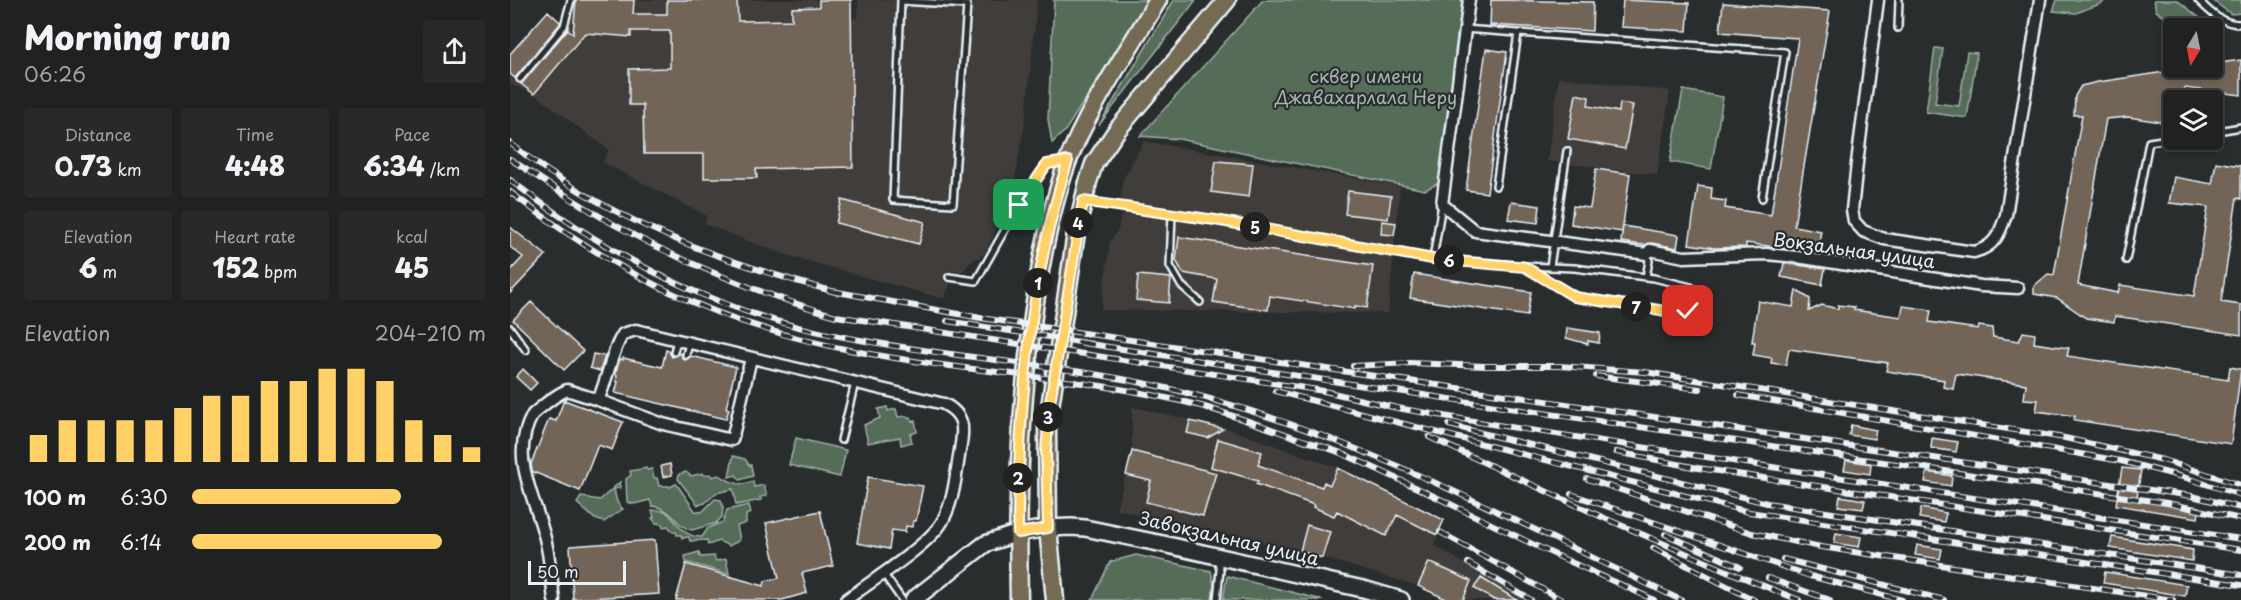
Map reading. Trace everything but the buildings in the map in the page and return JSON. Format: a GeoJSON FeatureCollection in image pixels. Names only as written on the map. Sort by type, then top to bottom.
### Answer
{"type":"FeatureCollection","features":[{"type":"Feature","properties":{"kind":"main road"},"geometry":{"type":"LineString","coordinates":[[1019,600],[1018,533],[1022,400],[1044,247],[1068,161],[1089,117],[1158,0]]}},
{"type":"Feature","properties":{"kind":"main road"},"geometry":{"type":"LineString","coordinates":[[1055,600],[1048,528],[1046,450],[1050,403],[1083,201],[1094,164],[1105,147],[1227,0]]}},
{"type":"Feature","properties":{"kind":"main road","name":"Завокзальная улица"},"geometry":{"type":"LineString","coordinates":[[913,599],[972,552],[994,540],[1048,528],[1085,528],[1217,556],[1396,599]]}},
{"type":"Feature","properties":{"kind":"street"},"geometry":{"type":"LineString","coordinates":[[1442,204],[1469,0]]}},
{"type":"Feature","properties":{"kind":"street"},"geometry":{"type":"LineString","coordinates":[[1878,0],[1857,163],[1852,210],[1854,221],[1863,231],[1884,239],[1974,252],[1988,247],[1995,241],[2006,215],[2040,0]]}},
{"type":"Feature","properties":{"kind":"street","name":"Вокзальная улица"},"geometry":{"type":"LineString","coordinates":[[1442,204],[1475,231],[1553,243],[1684,257],[1766,254],[1981,286],[2018,288]]}},
{"type":"Feature","properties":{"kind":"street"},"geometry":{"type":"LineString","coordinates":[[598,400],[606,384],[615,346],[623,334],[636,330],[944,404],[954,409],[963,426],[953,490],[942,523],[919,546],[846,600]]}},
{"type":"Feature","properties":{"kind":"street"},"geometry":{"type":"LineString","coordinates":[[554,600],[543,529],[514,470],[511,455],[515,436],[523,423],[555,395],[567,390],[663,424],[732,440],[751,358]]}},
{"type":"Feature","properties":{"kind":"lane"},"geometry":{"type":"LineString","coordinates":[[520,79],[564,26],[571,0]]}},
{"type":"Feature","properties":{"kind":"lane"},"geometry":{"type":"LineString","coordinates":[[1898,28],[1899,0]]}},
{"type":"Feature","properties":{"kind":"lane"},"geometry":{"type":"LineString","coordinates":[[2198,0],[2212,15],[2240,25]]}},
{"type":"Feature","properties":{"kind":"lane"},"geometry":{"type":"LineString","coordinates":[[901,1],[967,5],[953,204],[893,200],[901,1]]}},
{"type":"Feature","properties":{"kind":"lane"},"geometry":{"type":"LineString","coordinates":[[1464,29],[1785,52],[1762,198]]}},
{"type":"Feature","properties":{"kind":"lane"},"geometry":{"type":"LineString","coordinates":[[1496,186],[1518,33]]}},
{"type":"Feature","properties":{"kind":"lane"},"geometry":{"type":"LineString","coordinates":[[2223,130],[2241,127]]}},
{"type":"Feature","properties":{"kind":"lane"},"geometry":{"type":"LineString","coordinates":[[2126,260],[2149,142],[2163,140]]}},
{"type":"Feature","properties":{"kind":"lane"},"geometry":{"type":"LineString","coordinates":[[1550,267],[1567,151]]}},
{"type":"Feature","properties":{"kind":"lane"},"geometry":{"type":"LineString","coordinates":[[949,277],[976,282],[1019,205],[1047,164],[1068,161]]}},
{"type":"Feature","properties":{"kind":"lane"},"geometry":{"type":"LineString","coordinates":[[1083,201],[1433,259],[1525,267],[1574,268],[1646,277],[1691,286],[1697,296],[1694,305],[1688,311],[1678,313],[1575,297],[1525,267]]}},
{"type":"Feature","properties":{"kind":"lane"},"geometry":{"type":"LineString","coordinates":[[1433,259],[1442,204]]}},
{"type":"Feature","properties":{"kind":"lane"},"geometry":{"type":"LineString","coordinates":[[1172,214],[1170,266],[1181,285],[1200,302]]}},
{"type":"Feature","properties":{"kind":"lane"},"geometry":{"type":"LineString","coordinates":[[1646,277],[1649,252]]}},
{"type":"Feature","properties":{"kind":"lane"},"geometry":{"type":"LineString","coordinates":[[510,328],[526,350]]}},
{"type":"Feature","properties":{"kind":"lane"},"geometry":{"type":"LineString","coordinates":[[674,352],[677,340]]}},
{"type":"Feature","properties":{"kind":"lane"},"geometry":{"type":"LineString","coordinates":[[686,355],[689,343]]}},
{"type":"Feature","properties":{"kind":"lane"},"geometry":{"type":"LineString","coordinates":[[841,440],[855,383]]}},
{"type":"Feature","properties":{"kind":"lane"},"geometry":{"type":"LineString","coordinates":[[1217,556],[1220,570],[1217,600]]}},
{"type":"Feature","properties":{"kind":"lane"},"geometry":{"type":"LineString","coordinates":[[883,573],[913,599]]}},
{"type":"Feature","properties":{"kind":"shaded area"},"geometry":{"type":"Polygon","coordinates":[[[575,0],[851,0],[851,18],[858,19],[858,0],[1037,0],[1026,115],[1013,192],[985,253],[970,263],[960,274],[952,270],[949,277],[951,281],[944,299],[786,255],[705,224],[707,216],[602,162],[609,150],[534,94],[510,84],[510,54],[548,11],[567,30],[575,0]]]}},
{"type":"Feature","properties":{"kind":"shaded area"},"geometry":{"type":"Polygon","coordinates":[[[1559,77],[1670,91],[1657,175],[1547,161],[1559,77]]]}},
{"type":"Feature","properties":{"kind":"shaded area"},"geometry":{"type":"Polygon","coordinates":[[[1144,141],[1400,186],[1388,313],[1101,310],[1110,242],[1118,229],[1124,208],[1121,195],[1123,180],[1144,141]]]}},
{"type":"Feature","properties":{"kind":"shaded area"},"geometry":{"type":"Polygon","coordinates":[[[1132,407],[1223,427],[1338,468],[1444,520],[1434,545],[1524,600],[1448,600],[1418,586],[1300,551],[1116,509],[1132,451],[1132,407]]]}},
{"type":"Feature","properties":{"kind":"green space"},"geometry":{"type":"Polygon","coordinates":[[[1054,0],[1149,0],[1065,131],[1052,143],[1048,119],[1054,0]]]}},
{"type":"Feature","properties":{"kind":"green space"},"geometry":{"type":"Polygon","coordinates":[[[1174,0],[1196,0],[1099,125],[1174,0]]]}},
{"type":"Feature","properties":{"kind":"green space","name":"сквер имени Джавахарлала Неру"},"geometry":{"type":"Polygon","coordinates":[[[1263,0],[1466,0],[1464,17],[1459,22],[1455,52],[1459,58],[1441,182],[1425,190],[1179,139],[1140,136],[1263,0]]]}},
{"type":"Feature","properties":{"kind":"green space"},"geometry":{"type":"Polygon","coordinates":[[[2057,0],[2104,0],[2103,3],[2076,13],[2053,11],[2057,0]]]}},
{"type":"Feature","properties":{"kind":"green space"},"geometry":{"type":"Polygon","coordinates":[[[2154,0],[2177,0],[2200,18],[2167,18],[2156,11],[2154,0]]]}},
{"type":"Feature","properties":{"kind":"green space"},"geometry":{"type":"Polygon","coordinates":[[[2212,0],[2241,0],[2241,13],[2231,14],[2212,0]]]}},
{"type":"Feature","properties":{"kind":"green space"},"geometry":{"type":"Polygon","coordinates":[[[1935,48],[1943,49],[1935,103],[1959,106],[1967,52],[1977,53],[1967,118],[1926,112],[1935,48]]]}},
{"type":"Feature","properties":{"kind":"green space"},"geometry":{"type":"Polygon","coordinates":[[[1683,90],[1723,97],[1711,169],[1670,162],[1683,90]]]}},
{"type":"Feature","properties":{"kind":"green space"},"geometry":{"type":"Polygon","coordinates":[[[887,407],[888,411],[896,409],[898,417],[907,416],[911,417],[912,421],[915,420],[917,432],[910,434],[912,442],[901,445],[900,437],[868,443],[864,425],[880,418],[878,409],[887,407]]]}},
{"type":"Feature","properties":{"kind":"green space"},"geometry":{"type":"Polygon","coordinates":[[[796,438],[846,450],[840,477],[789,465],[796,438]]]}},
{"type":"Feature","properties":{"kind":"green space"},"geometry":{"type":"Polygon","coordinates":[[[733,456],[745,459],[751,465],[753,476],[740,480],[736,475],[729,477],[733,456]]]}},
{"type":"Feature","properties":{"kind":"green space"},"geometry":{"type":"Polygon","coordinates":[[[646,468],[647,470],[652,469],[659,486],[670,487],[676,484],[695,511],[702,512],[715,499],[721,500],[722,517],[716,523],[692,530],[681,525],[666,510],[652,506],[650,500],[634,504],[627,502],[626,479],[631,475],[630,471],[646,468]]]}},
{"type":"Feature","properties":{"kind":"green space"},"geometry":{"type":"Polygon","coordinates":[[[686,472],[691,476],[703,473],[704,475],[711,474],[712,477],[719,475],[739,484],[753,481],[754,487],[764,485],[767,496],[760,497],[761,500],[736,505],[733,489],[716,493],[705,503],[698,505],[678,479],[679,474],[686,472]]]}},
{"type":"Feature","properties":{"kind":"green space"},"geometry":{"type":"Polygon","coordinates":[[[621,481],[620,488],[614,489],[617,501],[623,509],[604,522],[595,519],[577,503],[581,497],[600,500],[621,481]]]}},
{"type":"Feature","properties":{"kind":"green space"},"geometry":{"type":"Polygon","coordinates":[[[749,505],[751,513],[746,515],[746,523],[737,526],[740,540],[729,546],[719,541],[708,545],[707,540],[690,541],[689,537],[682,538],[668,526],[663,527],[652,518],[654,517],[652,510],[665,511],[685,532],[702,537],[708,528],[723,522],[727,510],[749,505]]]}},
{"type":"Feature","properties":{"kind":"green space"},"geometry":{"type":"Polygon","coordinates":[[[699,552],[700,557],[714,556],[716,561],[726,559],[729,574],[686,562],[685,556],[699,552]]]}},
{"type":"Feature","properties":{"kind":"green space"},"geometry":{"type":"Polygon","coordinates":[[[1136,555],[1211,571],[1214,585],[1212,600],[1092,600],[1110,562],[1136,555]]]}},
{"type":"Feature","properties":{"kind":"green space"},"geometry":{"type":"Polygon","coordinates":[[[1227,576],[1323,600],[1223,600],[1227,576]]]}},
{"type":"Feature","properties":{"kind":"railway"},"geometry":{"type":"LineString","coordinates":[[510,143],[585,195],[666,235],[751,267],[839,293]]}},
{"type":"Feature","properties":{"kind":"railway"},"geometry":{"type":"LineString","coordinates":[[510,159],[562,193],[641,239],[751,288],[836,316],[1324,391],[1397,408],[1491,424],[2241,539]]}},
{"type":"Feature","properties":{"kind":"railway"},"geometry":{"type":"LineString","coordinates":[[510,180],[587,234],[627,257],[667,279],[752,314],[797,327],[888,345],[1111,377],[1199,396],[1262,414],[1384,460],[1681,600]]}},
{"type":"Feature","properties":{"kind":"railway"},"geometry":{"type":"LineString","coordinates":[[510,192],[586,246],[625,269],[704,307],[745,322],[789,336],[881,356],[1110,387],[1213,409],[1345,455],[1654,600]]}},
{"type":"Feature","properties":{"kind":"railway"},"geometry":{"type":"LineString","coordinates":[[832,291],[981,318],[2192,496],[2241,508]]}},
{"type":"Feature","properties":{"kind":"railway"},"geometry":{"type":"LineString","coordinates":[[947,321],[1092,344]]}},
{"type":"Feature","properties":{"kind":"railway"},"geometry":{"type":"LineString","coordinates":[[1083,343],[1522,410],[2167,503],[2241,519]]}},
{"type":"Feature","properties":{"kind":"railway"},"geometry":{"type":"LineString","coordinates":[[1353,366],[1410,363],[1559,366],[1645,372],[2065,438],[2163,460],[2241,485]]}},
{"type":"Feature","properties":{"kind":"railway"},"geometry":{"type":"LineString","coordinates":[[1596,376],[1700,389]]}},
{"type":"Feature","properties":{"kind":"railway"},"geometry":{"type":"LineString","coordinates":[[1275,391],[1749,512],[2241,585]]}},
{"type":"Feature","properties":{"kind":"railway"},"geometry":{"type":"LineString","coordinates":[[1738,395],[2121,461],[2241,495]]}},
{"type":"Feature","properties":{"kind":"railway"},"geometry":{"type":"LineString","coordinates":[[1449,425],[1767,503],[2241,575]]}},
{"type":"Feature","properties":{"kind":"railway"},"geometry":{"type":"LineString","coordinates":[[1429,437],[1602,517],[1799,600]]}},
{"type":"Feature","properties":{"kind":"railway"},"geometry":{"type":"LineString","coordinates":[[1616,452],[1698,468],[2241,550]]}},
{"type":"Feature","properties":{"kind":"railway"},"geometry":{"type":"LineString","coordinates":[[1587,479],[1752,533],[1821,547],[2173,600]]}},
{"type":"Feature","properties":{"kind":"railway"},"geometry":{"type":"LineString","coordinates":[[1571,494],[1810,576],[1902,600]]}},
{"type":"Feature","properties":{"kind":"railway"},"geometry":{"type":"LineString","coordinates":[[1440,532],[1562,600]]}},
{"type":"Feature","properties":{"kind":"railway"},"geometry":{"type":"LineString","coordinates":[[1665,534],[1740,567]]}},
{"type":"Feature","properties":{"kind":"railway"},"geometry":{"type":"LineString","coordinates":[[1653,548],[1754,600]]}},
{"type":"Feature","properties":{"kind":"railway"},"geometry":{"type":"LineString","coordinates":[[1783,559],[1944,600]]}},
{"type":"Feature","properties":{"kind":"railway"},"geometry":{"type":"LineString","coordinates":[[1468,563],[1531,600]]}},
{"type":"Feature","properties":{"kind":"railway"},"geometry":{"type":"LineString","coordinates":[[1768,578],[1830,600]]}},
{"type":"Feature","properties":{"kind":"route"},"geometry":{"type":"LineString","coordinates":[[1019,205],[1047,164],[1068,161],[1057,194],[1042,258],[1033,314],[1022,400],[1018,468],[1018,533],[1048,528],[1047,427],[1076,232],[1083,201],[1215,220],[1433,259],[1525,267],[1575,297],[1678,313],[1688,311]]}}]}
